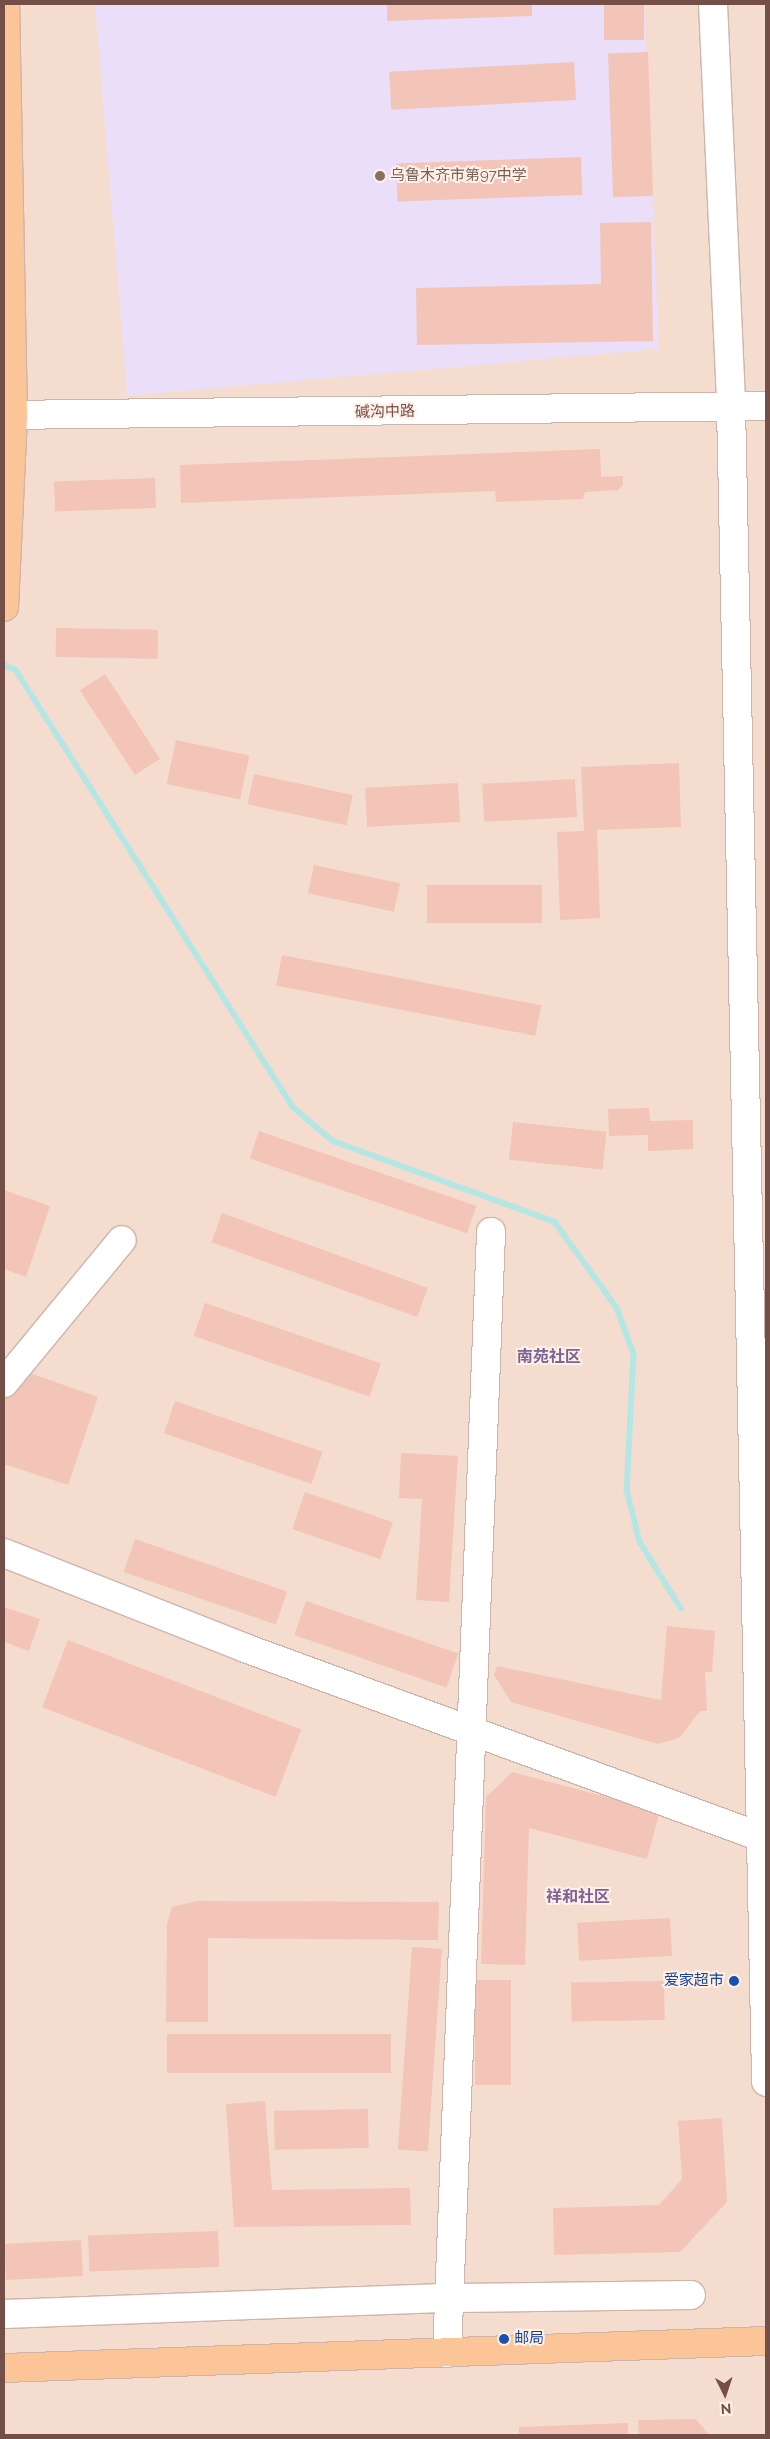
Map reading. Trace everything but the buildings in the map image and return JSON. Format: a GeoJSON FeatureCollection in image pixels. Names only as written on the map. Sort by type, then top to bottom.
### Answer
{"type":"FeatureCollection","features":[{"type":"Feature","properties":{"kind":"main road"},"geometry":{"type":"LineString","coordinates":[[4,607],[9,416],[6,4]]}},
{"type":"Feature","properties":{"kind":"main road"},"geometry":{"type":"LineString","coordinates":[[4,372],[9,416]]}},
{"type":"Feature","properties":{"kind":"main road"},"geometry":{"type":"LineString","coordinates":[[4,2368],[766,2341]]}},
{"type":"Feature","properties":{"kind":"street"},"geometry":{"type":"LineString","coordinates":[[713,4],[731,406],[763,1774],[761,1837],[766,2082]]}},
{"type":"Feature","properties":{"kind":"street","name":"碱沟中路"},"geometry":{"type":"LineString","coordinates":[[9,416],[766,406]]}},
{"type":"Feature","properties":{"kind":"street"},"geometry":{"type":"LineString","coordinates":[[447,2353],[474,1732],[491,1232]]}},
{"type":"Feature","properties":{"kind":"street"},"geometry":{"type":"LineString","coordinates":[[4,1383],[122,1240]]}},
{"type":"Feature","properties":{"kind":"street"},"geometry":{"type":"LineString","coordinates":[[4,1553],[474,1732],[761,1837]]}},
{"type":"Feature","properties":{"kind":"street"},"geometry":{"type":"LineString","coordinates":[[4,2314],[450,2298],[691,2294]]}},
{"type":"Feature","properties":{"kind":"shaded area"},"geometry":{"type":"Polygon","coordinates":[[[4,4],[766,4],[766,2435],[4,2435],[4,4]]]}},
{"type":"Feature","properties":{"kind":"shaded area","name":"乌鲁木齐市第97中学"},"geometry":{"type":"Polygon","coordinates":[[[95,4],[644,4],[659,349],[127,396],[95,4]]]}},
{"type":"Feature","properties":{"kind":"waterway"},"geometry":{"type":"LineString","coordinates":[[4,665],[16,670],[293,1107],[333,1141],[555,1222],[617,1308],[634,1354],[627,1490],[640,1542],[681,1608]]}},
{"type":"Feature","properties":{"kind":"place","name":"乌鲁木齐市第97中学"},"geometry":{"type":"Point","coordinates":[380,176]}},
{"type":"Feature","properties":{"kind":"place","name":"爱家超市"},"geometry":{"type":"Point","coordinates":[734,1981]}},
{"type":"Feature","properties":{"kind":"place","name":"邮局"},"geometry":{"type":"Point","coordinates":[504,2339]}},
{"type":"Feature","properties":{"kind":"district","name":"南苑社区"},"geometry":{"type":"Point","coordinates":[549,1357]}},
{"type":"Feature","properties":{"kind":"district","name":"祥和社区"},"geometry":{"type":"Point","coordinates":[578,1897]}}]}
